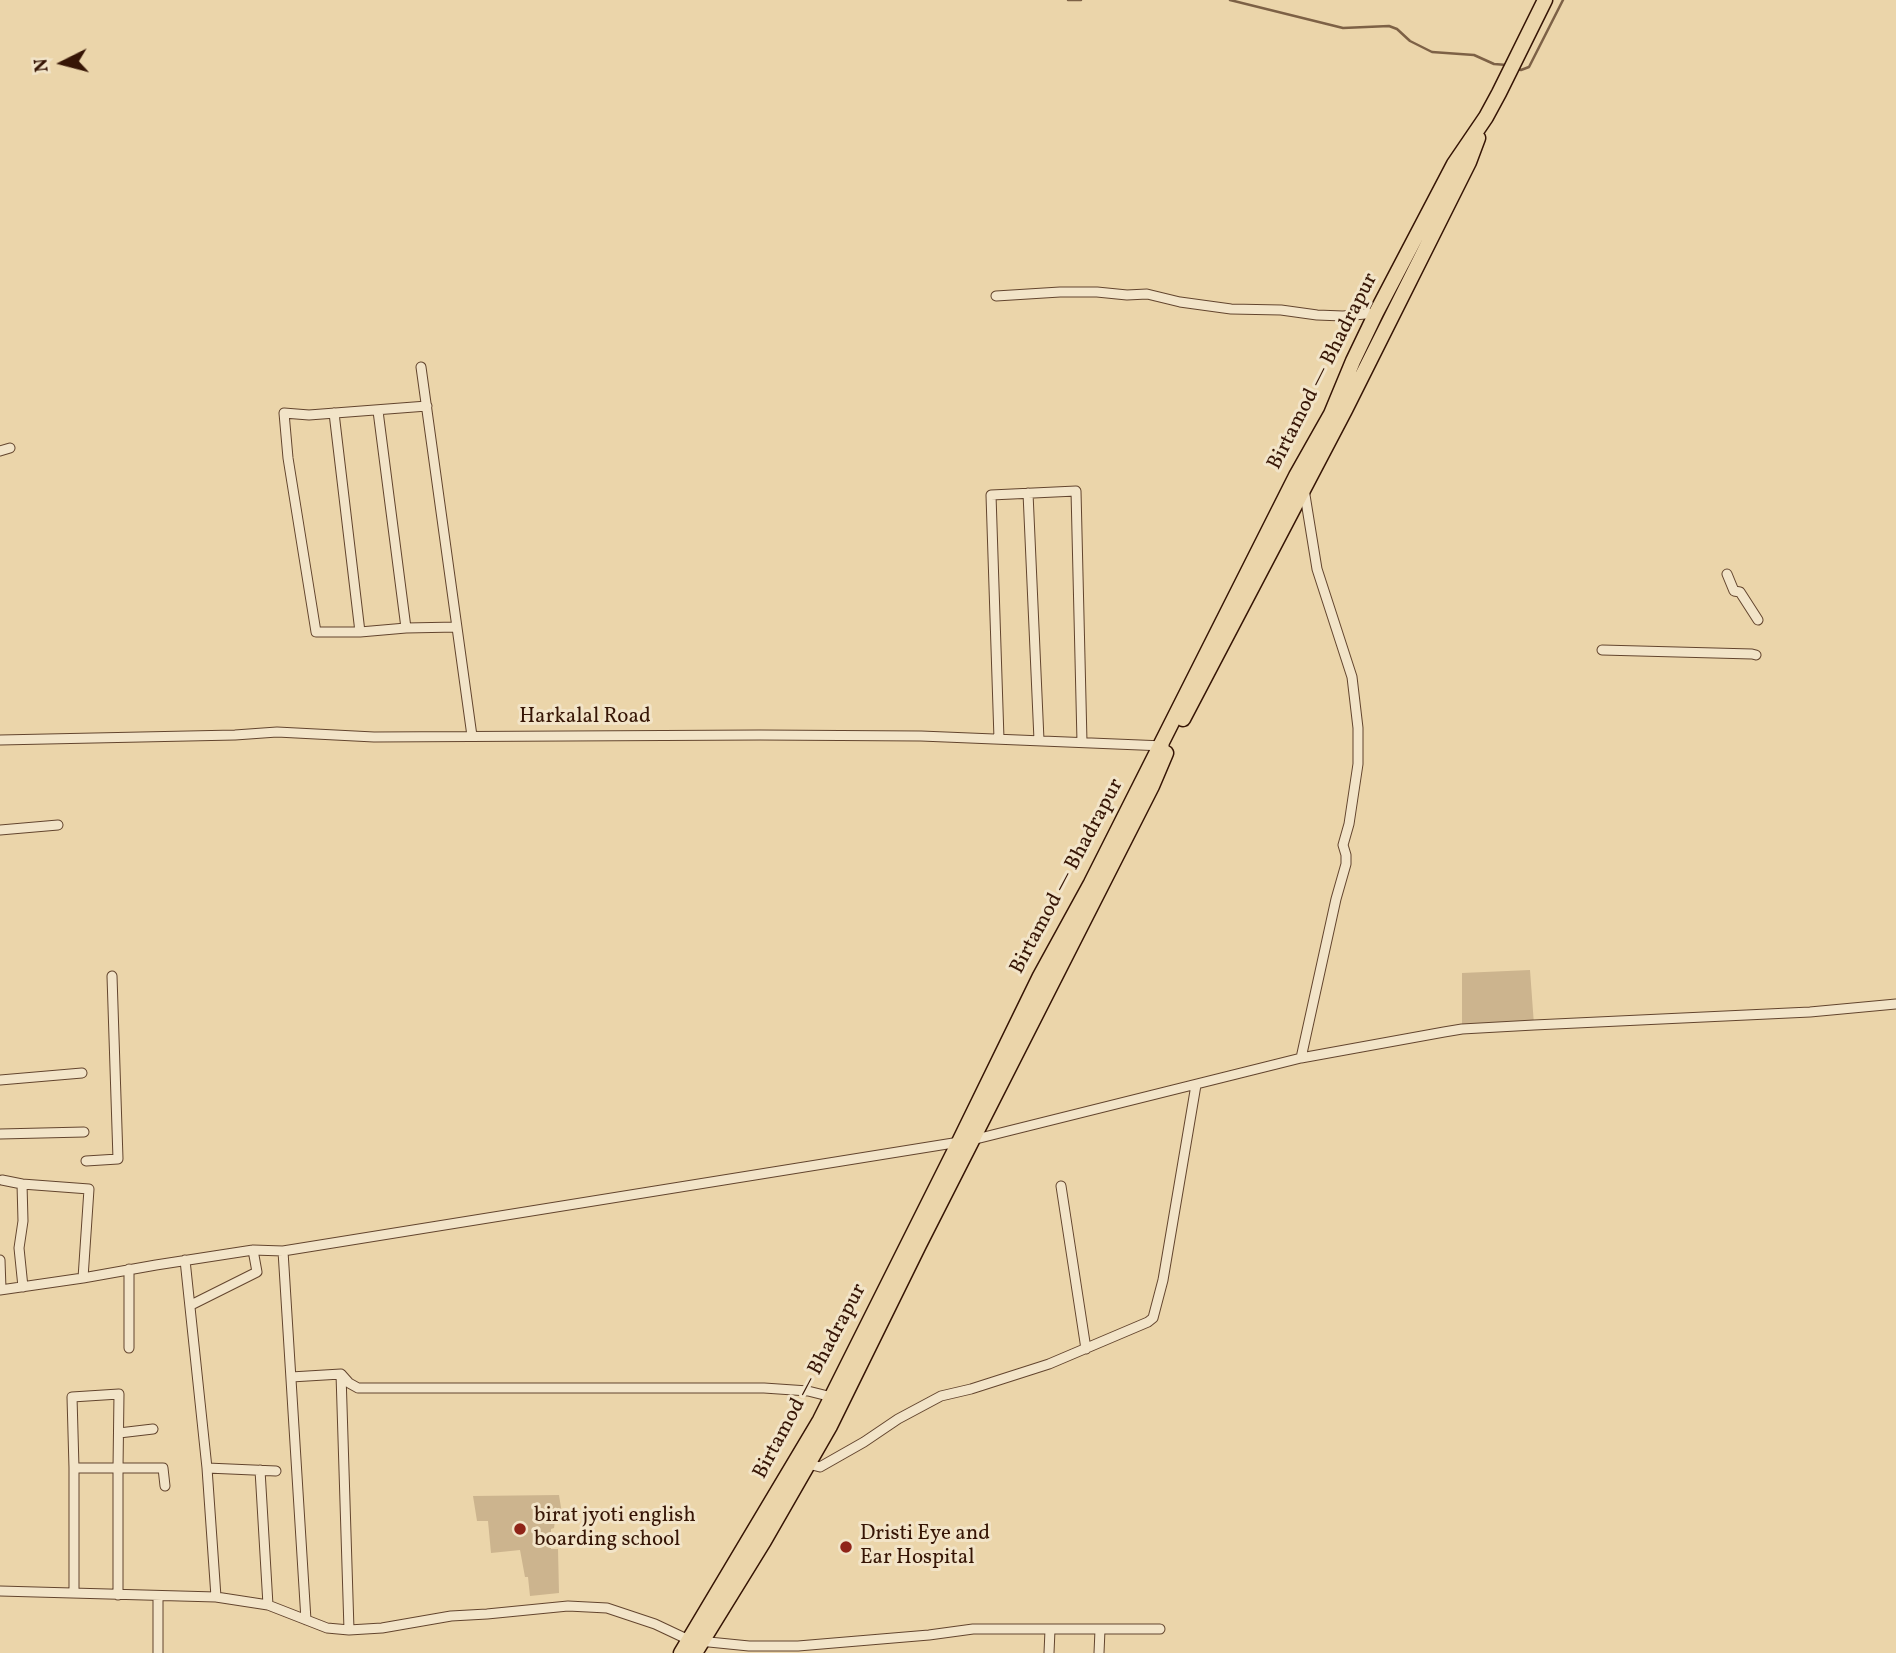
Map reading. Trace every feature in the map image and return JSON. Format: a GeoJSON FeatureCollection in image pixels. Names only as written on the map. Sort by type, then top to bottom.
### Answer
{"type":"FeatureCollection","features":[{"type":"Feature","properties":{"kind":"main road","name":"Birtamod — Bhadrapur"},"geometry":{"type":"LineString","coordinates":[[790,1483],[808,1464],[830,1426],[966,1141],[1040,976],[1095,886],[1300,481],[1376,313],[1454,164],[1486,117],[1513,67],[1545,0]]}},
{"type":"Feature","properties":{"kind":"main road","name":"Birtamod — Bhadrapur"},"geometry":{"type":"LineString","coordinates":[[1300,481],[1345,410],[1469,162],[1486,117]]}},
{"type":"Feature","properties":{"kind":"main road","name":"Birtamod — Bhadrapur"},"geometry":{"type":"LineString","coordinates":[[681,1653],[695,1644],[790,1483],[820,1420],[966,1141]]}},
{"type":"Feature","properties":{"kind":"street"},"geometry":{"type":"LineString","coordinates":[[996,296],[1060,292],[1147,294],[1231,309],[1281,310],[1343,316],[1376,313]]}},
{"type":"Feature","properties":{"kind":"street"},"geometry":{"type":"LineString","coordinates":[[421,367],[472,736]]}},
{"type":"Feature","properties":{"kind":"street"},"geometry":{"type":"LineString","coordinates":[[426,406],[309,415],[284,414],[288,458],[316,632],[457,627]]}},
{"type":"Feature","properties":{"kind":"street"},"geometry":{"type":"LineString","coordinates":[[378,411],[406,628]]}},
{"type":"Feature","properties":{"kind":"street"},"geometry":{"type":"LineString","coordinates":[[334,413],[360,632]]}},
{"type":"Feature","properties":{"kind":"street"},"geometry":{"type":"LineString","coordinates":[[0,451],[10,448]]}},
{"type":"Feature","properties":{"kind":"street"},"geometry":{"type":"LineString","coordinates":[[1300,481],[1317,569],[1352,677],[1358,728],[1358,764],[1348,830],[1343,845],[1346,864],[1301,1058]]}},
{"type":"Feature","properties":{"kind":"street"},"geometry":{"type":"LineString","coordinates":[[999,739],[991,495],[1076,491],[1082,742]]}},
{"type":"Feature","properties":{"kind":"street"},"geometry":{"type":"LineString","coordinates":[[1028,493],[1040,740]]}},
{"type":"Feature","properties":{"kind":"street"},"geometry":{"type":"LineString","coordinates":[[1727,574],[1734,591],[1740,592],[1758,621]]}},
{"type":"Feature","properties":{"kind":"street"},"geometry":{"type":"LineString","coordinates":[[1602,650],[1756,655]]}},
{"type":"Feature","properties":{"kind":"street","name":"Harkalal Road"},"geometry":{"type":"LineString","coordinates":[[0,740],[277,732],[374,737],[835,735],[1165,746]]}},
{"type":"Feature","properties":{"kind":"street"},"geometry":{"type":"LineString","coordinates":[[0,830],[58,825]]}},
{"type":"Feature","properties":{"kind":"street"},"geometry":{"type":"LineString","coordinates":[[86,1161],[118,1159],[112,976]]}},
{"type":"Feature","properties":{"kind":"street"},"geometry":{"type":"LineString","coordinates":[[0,1260],[1,1289],[253,1250],[283,1251],[966,1141],[1301,1058],[1462,1029],[1784,1013],[1896,1004]]}},
{"type":"Feature","properties":{"kind":"street"},"geometry":{"type":"LineString","coordinates":[[0,1080],[82,1073]]}},
{"type":"Feature","properties":{"kind":"street"},"geometry":{"type":"LineString","coordinates":[[808,1464],[820,1466],[942,1396],[971,1390],[1086,1349],[1153,1318],[1163,1280],[1196,1085]]}},
{"type":"Feature","properties":{"kind":"street"},"geometry":{"type":"LineString","coordinates":[[0,1134],[84,1132]]}},
{"type":"Feature","properties":{"kind":"street"},"geometry":{"type":"LineString","coordinates":[[2,1181],[89,1189],[83,1278]]}},
{"type":"Feature","properties":{"kind":"street"},"geometry":{"type":"LineString","coordinates":[[22,1184],[23,1221],[19,1248],[23,1287]]}},
{"type":"Feature","properties":{"kind":"street"},"geometry":{"type":"LineString","coordinates":[[1061,1186],[1086,1349]]}},
{"type":"Feature","properties":{"kind":"street"},"geometry":{"type":"LineString","coordinates":[[191,1305],[257,1272],[253,1250]]}},
{"type":"Feature","properties":{"kind":"street"},"geometry":{"type":"LineString","coordinates":[[283,1251],[306,1620]]}},
{"type":"Feature","properties":{"kind":"street"},"geometry":{"type":"LineString","coordinates":[[186,1260],[207,1468],[216,1597]]}},
{"type":"Feature","properties":{"kind":"street"},"geometry":{"type":"LineString","coordinates":[[129,1269],[129,1349]]}},
{"type":"Feature","properties":{"kind":"street"},"geometry":{"type":"LineString","coordinates":[[291,1377],[341,1374]]}},
{"type":"Feature","properties":{"kind":"street"},"geometry":{"type":"LineString","coordinates":[[341,1374],[358,1388],[764,1388],[808,1391],[832,1397]]}},
{"type":"Feature","properties":{"kind":"street"},"geometry":{"type":"LineString","coordinates":[[341,1374],[349,1630]]}},
{"type":"Feature","properties":{"kind":"street"},"geometry":{"type":"LineString","coordinates":[[74,1592],[72,1396],[119,1394],[118,1595]]}},
{"type":"Feature","properties":{"kind":"street"},"geometry":{"type":"LineString","coordinates":[[119,1433],[153,1429]]}},
{"type":"Feature","properties":{"kind":"street"},"geometry":{"type":"LineString","coordinates":[[74,1468],[163,1468],[165,1486]]}},
{"type":"Feature","properties":{"kind":"street"},"geometry":{"type":"LineString","coordinates":[[207,1468],[276,1471]]}},
{"type":"Feature","properties":{"kind":"street"},"geometry":{"type":"LineString","coordinates":[[260,1470],[268,1605]]}},
{"type":"Feature","properties":{"kind":"street"},"geometry":{"type":"LineString","coordinates":[[0,1591],[216,1597],[268,1605],[327,1628],[349,1630],[382,1628],[451,1616],[568,1606],[607,1608],[655,1624],[695,1644],[749,1646],[799,1646],[973,1629],[1160,1629]]}},
{"type":"Feature","properties":{"kind":"street"},"geometry":{"type":"LineString","coordinates":[[158,1596],[158,1653]]}},
{"type":"Feature","properties":{"kind":"street"},"geometry":{"type":"LineString","coordinates":[[1049,1653],[1050,1630]]}},
{"type":"Feature","properties":{"kind":"street"},"geometry":{"type":"LineString","coordinates":[[1100,1630],[1100,1653]]}},
{"type":"Feature","properties":{"kind":"shaded area"},"geometry":{"type":"Polygon","coordinates":[[[1530,970],[1534,1025],[1462,1029],[1462,973],[1530,970]]]}},
{"type":"Feature","properties":{"kind":"shaded area"},"geometry":{"type":"Polygon","coordinates":[[[559,1495],[563,1520],[555,1521],[554,1528],[551,1529],[551,1549],[558,1549],[559,1593],[530,1596],[520,1550],[491,1553],[488,1521],[477,1521],[473,1496],[559,1495]]]}},
{"type":"Feature","properties":{"kind":"waterway"},"geometry":{"type":"LineString","coordinates":[[1068,0],[1081,0]]}},
{"type":"Feature","properties":{"kind":"waterway"},"geometry":{"type":"LineString","coordinates":[[1230,0],[1343,28],[1389,26],[1432,52],[1474,55],[1494,64],[1507,65]]}},
{"type":"Feature","properties":{"kind":"waterway"},"geometry":{"type":"LineString","coordinates":[[1516,68],[1521,70],[1529,67],[1563,0]]}},
{"type":"Feature","properties":{"kind":"place","name":"birat jyoti english boarding school"},"geometry":{"type":"Point","coordinates":[520,1529]}},
{"type":"Feature","properties":{"kind":"place","name":"Dristi Eye and Ear Hospital"},"geometry":{"type":"Point","coordinates":[846,1547]}}]}
